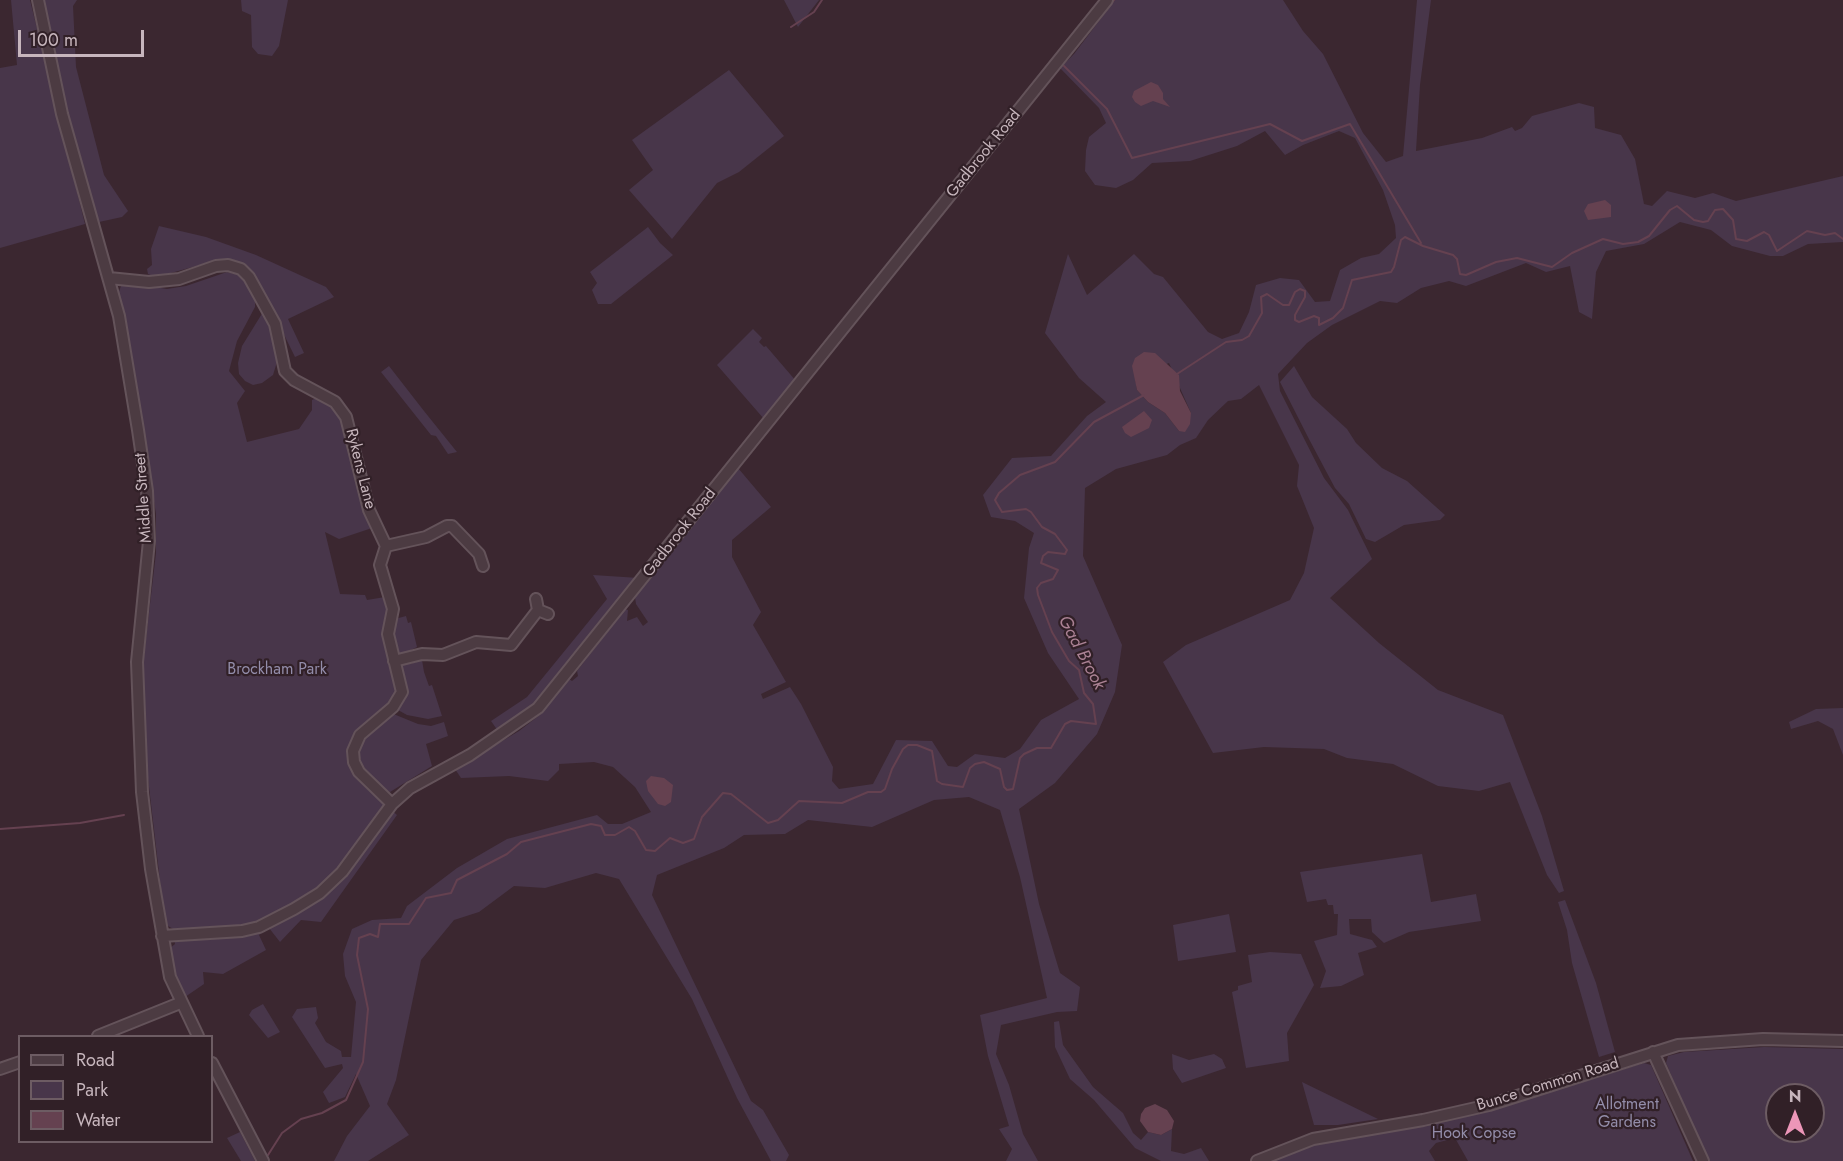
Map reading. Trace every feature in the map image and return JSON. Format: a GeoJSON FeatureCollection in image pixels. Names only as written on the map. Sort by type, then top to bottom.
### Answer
{"type":"FeatureCollection","features":[{"type":"Feature","properties":{"kind":"street","name":"Middle Street"},"geometry":{"type":"LineString","coordinates":[[38,0],[62,114],[109,278],[127,362],[147,499],[149,541],[137,662],[137,702],[144,802],[162,936],[170,977],[180,1003],[197,1035]]}},
{"type":"Feature","properties":{"kind":"street","name":"Gadbrook Road"},"geometry":{"type":"LineString","coordinates":[[162,936],[242,931],[259,927],[294,909],[320,893],[342,872],[393,804],[410,788],[470,755],[538,708],[1107,0]]}},
{"type":"Feature","properties":{"kind":"street","name":"Rykens Lane"},"geometry":{"type":"LineString","coordinates":[[109,278],[141,282],[168,281],[216,266],[228,265],[241,269],[249,278],[275,324],[285,371],[294,380],[335,402],[346,417],[369,510],[386,546]]}},
{"type":"Feature","properties":{"kind":"street"},"geometry":{"type":"LineString","coordinates":[[393,804],[359,772],[354,762],[353,751],[362,731],[399,699],[401,682],[388,634],[393,609],[380,565],[386,546],[426,537],[447,526],[452,526],[479,554],[483,566]]}},
{"type":"Feature","properties":{"kind":"street"},"geometry":{"type":"LineString","coordinates":[[394,661],[422,654],[443,655],[476,642],[511,645],[541,608]]}},
{"type":"Feature","properties":{"kind":"street"},"geometry":{"type":"LineString","coordinates":[[100,1035],[180,1003]]}},
{"type":"Feature","properties":{"kind":"street","name":"Bunce Common Road"},"geometry":{"type":"LineString","coordinates":[[1257,1161],[1313,1139],[1424,1120],[1489,1104],[1653,1052],[1707,1042],[1843,1041]]}},
{"type":"Feature","properties":{"kind":"street"},"geometry":{"type":"LineString","coordinates":[[1653,1052],[1703,1161]]}},
{"type":"Feature","properties":{"kind":"street"},"geometry":{"type":"LineString","coordinates":[[0,1069],[18,1063]]}},
{"type":"Feature","properties":{"kind":"street"},"geometry":{"type":"LineString","coordinates":[[213,1065],[263,1161]]}},
{"type":"Feature","properties":{"kind":"green space"},"geometry":{"type":"Polygon","coordinates":[[[11,0],[30,0],[85,224],[0,248],[0,68],[17,65],[11,0]]]}},
{"type":"Feature","properties":{"kind":"green space"},"geometry":{"type":"Polygon","coordinates":[[[40,0],[77,0],[73,6],[76,67],[104,175],[128,211],[122,217],[99,222],[80,164],[40,0]]]}},
{"type":"Feature","properties":{"kind":"green space"},"geometry":{"type":"Polygon","coordinates":[[[241,0],[288,0],[279,46],[272,56],[258,54],[252,47],[251,15],[242,11],[241,0]]]}},
{"type":"Feature","properties":{"kind":"green space"},"geometry":{"type":"Polygon","coordinates":[[[784,0],[819,0],[798,27],[784,0]]]}},
{"type":"Feature","properties":{"kind":"green space"},"geometry":{"type":"Polygon","coordinates":[[[1115,0],[1283,0],[1303,31],[1323,54],[1363,133],[1386,162],[1403,156],[1417,0],[1431,0],[1420,85],[1416,151],[1482,138],[1512,127],[1515,131],[1522,128],[1532,116],[1579,103],[1594,107],[1595,128],[1621,135],[1635,159],[1644,204],[1652,206],[1667,191],[1695,198],[1713,193],[1736,201],[1843,176],[1843,242],[1808,244],[1783,256],[1770,256],[1732,246],[1711,230],[1680,222],[1644,244],[1606,251],[1596,272],[1592,319],[1579,312],[1570,266],[1546,272],[1526,263],[1466,286],[1449,281],[1421,288],[1397,303],[1380,301],[1332,325],[1307,343],[1278,374],[1280,391],[1324,478],[1348,510],[1372,559],[1330,598],[1379,643],[1438,690],[1503,715],[1542,816],[1564,891],[1559,893],[1547,875],[1510,782],[1479,791],[1438,786],[1393,764],[1347,758],[1324,749],[1264,747],[1213,753],[1163,662],[1186,645],[1290,600],[1304,573],[1314,528],[1297,486],[1299,465],[1259,385],[1241,399],[1228,401],[1208,420],[1196,438],[1180,445],[1167,455],[1116,469],[1085,488],[1083,556],[1122,645],[1115,692],[1097,734],[1055,783],[1019,809],[1039,904],[1060,973],[1080,987],[1077,1011],[1057,1012],[1001,1025],[996,1054],[1009,1085],[1023,1134],[1038,1161],[1006,1161],[1012,1149],[999,1129],[1009,1126],[988,1056],[980,1015],[1047,998],[1020,877],[1000,810],[969,797],[934,800],[872,827],[808,820],[785,834],[744,835],[724,848],[657,875],[652,895],[751,1101],[763,1110],[789,1155],[786,1161],[771,1161],[737,1098],[692,999],[619,879],[596,873],[545,888],[514,886],[479,912],[454,920],[421,960],[396,1080],[387,1104],[409,1135],[368,1161],[334,1161],[347,1136],[370,1106],[356,1074],[345,1097],[329,1103],[323,1092],[343,1068],[342,1064],[325,1068],[292,1017],[297,1009],[316,1007],[318,1018],[315,1023],[326,1042],[341,1051],[342,1057],[351,1057],[356,1002],[345,976],[343,954],[352,929],[372,920],[401,918],[407,906],[457,868],[507,839],[597,815],[608,824],[622,824],[651,812],[635,787],[613,767],[594,762],[559,764],[559,770],[548,781],[509,776],[461,778],[455,769],[519,731],[541,714],[569,679],[572,681],[578,676],[577,671],[625,609],[628,610],[627,621],[637,617],[643,626],[648,622],[636,604],[635,597],[738,468],[771,507],[732,540],[732,557],[761,612],[753,625],[786,682],[761,694],[763,699],[790,687],[833,767],[832,781],[839,789],[873,784],[896,740],[932,741],[948,766],[957,767],[975,754],[1005,758],[1020,749],[1041,720],[1079,699],[1048,653],[1024,598],[1029,548],[1034,533],[1015,521],[991,517],[983,495],[1012,458],[1051,456],[1087,416],[1106,402],[1079,378],[1045,333],[1068,254],[1087,295],[1134,254],[1154,274],[1163,277],[1208,332],[1222,339],[1239,333],[1249,312],[1256,285],[1280,278],[1299,280],[1315,302],[1330,301],[1340,270],[1361,258],[1379,254],[1396,238],[1395,225],[1383,190],[1355,138],[1339,131],[1303,145],[1285,155],[1265,131],[1237,146],[1190,161],[1152,163],[1133,180],[1116,188],[1095,185],[1085,171],[1086,150],[1089,137],[1106,123],[1099,108],[1060,68],[1074,54],[1115,0]],[[1169,363],[1135,377],[1137,390],[1148,402],[1165,413],[1179,431],[1191,413],[1169,363]]]}},
{"type":"Feature","properties":{"kind":"green space"},"geometry":{"type":"Polygon","coordinates":[[[729,70],[784,136],[739,172],[717,183],[672,239],[629,190],[653,170],[632,140],[729,70]]]}},
{"type":"Feature","properties":{"kind":"green space"},"geometry":{"type":"Polygon","coordinates":[[[159,226],[206,237],[256,255],[326,287],[334,297],[288,319],[304,353],[295,357],[259,284],[245,267],[215,261],[156,277],[148,274],[147,269],[152,265],[151,249],[159,226]]]}},
{"type":"Feature","properties":{"kind":"green space"},"geometry":{"type":"Polygon","coordinates":[[[648,227],[673,255],[611,304],[598,304],[592,290],[597,283],[590,272],[648,227]]]}},
{"type":"Feature","properties":{"kind":"green space","name":"Brockham Park"},"geometry":{"type":"Polygon","coordinates":[[[227,272],[239,275],[249,283],[255,296],[255,307],[237,341],[229,371],[245,391],[237,403],[247,442],[299,429],[312,410],[312,400],[319,397],[334,405],[346,422],[372,528],[339,539],[325,532],[340,594],[365,595],[367,600],[385,597],[389,612],[384,636],[385,648],[398,687],[396,697],[355,733],[348,749],[354,772],[367,789],[397,815],[321,922],[301,920],[280,942],[269,928],[259,935],[266,950],[223,974],[203,972],[204,984],[185,997],[174,973],[169,949],[175,944],[173,929],[165,924],[146,761],[143,664],[156,553],[156,514],[136,384],[118,294],[121,286],[129,283],[167,289],[186,286],[227,272]]]}},
{"type":"Feature","properties":{"kind":"green space"},"geometry":{"type":"Polygon","coordinates":[[[263,312],[276,337],[277,362],[273,375],[262,383],[253,385],[239,374],[238,363],[242,346],[263,312]]]}},
{"type":"Feature","properties":{"kind":"green space"},"geometry":{"type":"Polygon","coordinates":[[[753,329],[762,338],[759,342],[764,347],[766,346],[796,381],[764,419],[717,365],[753,329]]]}},
{"type":"Feature","properties":{"kind":"green space"},"geometry":{"type":"Polygon","coordinates":[[[389,366],[457,452],[448,454],[436,436],[431,435],[381,372],[389,366]]]}},
{"type":"Feature","properties":{"kind":"green space"},"geometry":{"type":"Polygon","coordinates":[[[1294,366],[1312,397],[1347,429],[1356,443],[1382,468],[1407,481],[1445,515],[1440,520],[1404,525],[1375,542],[1366,539],[1349,504],[1335,488],[1280,382],[1294,366]]]}},
{"type":"Feature","properties":{"kind":"green space"},"geometry":{"type":"Polygon","coordinates":[[[593,575],[639,578],[536,704],[498,731],[491,721],[527,697],[607,599],[593,575]]]}},
{"type":"Feature","properties":{"kind":"green space"},"geometry":{"type":"Polygon","coordinates":[[[406,616],[408,623],[411,622],[417,647],[401,655],[396,654],[392,628],[395,619],[406,616]]]}},
{"type":"Feature","properties":{"kind":"green space"},"geometry":{"type":"Polygon","coordinates":[[[408,660],[410,664],[422,660],[429,686],[432,685],[442,716],[428,719],[407,715],[398,710],[406,692],[401,666],[408,660]]]}},
{"type":"Feature","properties":{"kind":"green space"},"geometry":{"type":"Polygon","coordinates":[[[1843,708],[1843,755],[1833,729],[1818,721],[1791,729],[1789,722],[1816,709],[1843,708]]]}},
{"type":"Feature","properties":{"kind":"green space"},"geometry":{"type":"Polygon","coordinates":[[[391,713],[418,724],[431,726],[444,722],[448,736],[426,744],[432,766],[390,792],[381,789],[364,771],[358,752],[361,741],[391,713]]]}},
{"type":"Feature","properties":{"kind":"green space"},"geometry":{"type":"Polygon","coordinates":[[[1422,854],[1431,902],[1476,894],[1481,921],[1409,932],[1384,943],[1372,932],[1371,919],[1349,919],[1350,934],[1372,940],[1377,947],[1358,953],[1364,975],[1341,986],[1320,988],[1326,971],[1314,941],[1337,935],[1338,914],[1334,914],[1333,905],[1328,905],[1326,899],[1307,902],[1300,872],[1422,854]]]}},
{"type":"Feature","properties":{"kind":"green space"},"geometry":{"type":"Polygon","coordinates":[[[1565,900],[1596,983],[1615,1052],[1599,1057],[1572,963],[1567,930],[1558,902],[1565,900]]]}},
{"type":"Feature","properties":{"kind":"green space"},"geometry":{"type":"Polygon","coordinates":[[[1229,914],[1236,952],[1178,961],[1173,925],[1229,914]]]}},
{"type":"Feature","properties":{"kind":"green space"},"geometry":{"type":"Polygon","coordinates":[[[1270,952],[1301,954],[1314,985],[1287,1033],[1289,1061],[1246,1068],[1232,992],[1238,990],[1238,986],[1252,982],[1248,955],[1270,952]]]}},
{"type":"Feature","properties":{"kind":"green space"},"geometry":{"type":"Polygon","coordinates":[[[263,1004],[280,1032],[268,1038],[249,1015],[252,1010],[263,1004]]]}},
{"type":"Feature","properties":{"kind":"green space"},"geometry":{"type":"Polygon","coordinates":[[[1059,1021],[1063,1045],[1093,1087],[1123,1113],[1133,1133],[1141,1140],[1148,1132],[1161,1135],[1172,1129],[1171,1151],[1184,1154],[1201,1148],[1209,1161],[1161,1161],[1135,1148],[1094,1100],[1070,1079],[1055,1047],[1054,1022],[1059,1021]]]}},
{"type":"Feature","properties":{"kind":"green space"},"geometry":{"type":"Polygon","coordinates":[[[1764,1047],[1843,1049],[1843,1161],[1708,1161],[1666,1063],[1668,1056],[1684,1052],[1764,1047]]]}},
{"type":"Feature","properties":{"kind":"green space"},"geometry":{"type":"Polygon","coordinates":[[[1172,1054],[1189,1060],[1214,1054],[1222,1059],[1226,1068],[1182,1083],[1173,1069],[1172,1054]]]}},
{"type":"Feature","properties":{"kind":"green space"},"geometry":{"type":"Polygon","coordinates":[[[1644,1063],[1651,1065],[1693,1161],[1468,1161],[1455,1138],[1436,1143],[1429,1151],[1435,1161],[1273,1161],[1299,1147],[1495,1109],[1644,1063]]]}},
{"type":"Feature","properties":{"kind":"green space"},"geometry":{"type":"Polygon","coordinates":[[[1302,1082],[1378,1119],[1338,1125],[1314,1125],[1302,1082]]]}},
{"type":"Feature","properties":{"kind":"green space"},"geometry":{"type":"Polygon","coordinates":[[[240,1132],[255,1161],[241,1161],[227,1138],[240,1132]]]}},
{"type":"Feature","properties":{"kind":"water"},"geometry":{"type":"Polygon","coordinates":[[[1151,82],[1158,85],[1163,93],[1163,99],[1170,107],[1153,101],[1141,106],[1135,102],[1132,97],[1134,91],[1151,82]]]}},
{"type":"Feature","properties":{"kind":"water"},"geometry":{"type":"Polygon","coordinates":[[[1605,200],[1611,205],[1611,217],[1588,220],[1584,211],[1588,204],[1605,200]]]}},
{"type":"Feature","properties":{"kind":"water"},"geometry":{"type":"Polygon","coordinates":[[[1144,352],[1155,353],[1179,375],[1180,391],[1191,413],[1190,424],[1185,432],[1179,431],[1165,413],[1148,402],[1137,390],[1132,366],[1135,358],[1144,352]]]}},
{"type":"Feature","properties":{"kind":"water"},"geometry":{"type":"Polygon","coordinates":[[[1144,411],[1152,420],[1149,428],[1131,437],[1125,433],[1122,427],[1144,411]]]}},
{"type":"Feature","properties":{"kind":"water"},"geometry":{"type":"Polygon","coordinates":[[[651,776],[664,778],[673,785],[671,802],[665,806],[658,804],[648,791],[646,781],[651,776]]]}},
{"type":"Feature","properties":{"kind":"water"},"geometry":{"type":"Polygon","coordinates":[[[1155,1104],[1167,1110],[1174,1121],[1172,1129],[1161,1135],[1148,1132],[1140,1121],[1145,1108],[1155,1104]]]}},
{"type":"Feature","properties":{"kind":"waterway"},"geometry":{"type":"LineString","coordinates":[[791,27],[814,12],[822,0]]}},
{"type":"Feature","properties":{"kind":"waterway"},"geometry":{"type":"LineString","coordinates":[[1104,12],[1114,0]]}},
{"type":"Feature","properties":{"kind":"waterway"},"geometry":{"type":"LineString","coordinates":[[1061,63],[1107,109],[1132,158],[1270,124],[1302,141],[1350,124],[1421,243]]}},
{"type":"Feature","properties":{"kind":"waterway","name":"Gad Brook"},"geometry":{"type":"LineString","coordinates":[[1177,374],[1226,342],[1242,340],[1249,336],[1262,313],[1261,297],[1267,294],[1283,305],[1289,305],[1295,292],[1300,289],[1305,291],[1305,297],[1295,315],[1295,320],[1299,322],[1314,316],[1319,318],[1319,325],[1333,318],[1343,308],[1352,280],[1391,272],[1401,240],[1405,237],[1423,246],[1453,255],[1457,259],[1460,274],[1466,275],[1496,262],[1517,258],[1552,267],[1572,253],[1603,239],[1623,244],[1638,242],[1649,236],[1670,210],[1677,206],[1694,220],[1703,222],[1708,221],[1715,210],[1723,209],[1733,220],[1736,239],[1747,241],[1764,232],[1769,235],[1777,251],[1807,231],[1825,235],[1835,233],[1843,239]]}},
{"type":"Feature","properties":{"kind":"waterway","name":"Gad Brook"},"geometry":{"type":"LineString","coordinates":[[268,1155],[282,1133],[301,1119],[322,1113],[346,1100],[363,1062],[368,1009],[357,955],[359,938],[370,934],[378,937],[380,924],[409,924],[426,898],[451,893],[457,880],[507,854],[521,842],[591,824],[601,826],[605,835],[615,835],[629,827],[635,831],[646,850],[655,851],[670,838],[683,843],[694,839],[702,817],[723,793],[731,794],[768,823],[778,820],[799,801],[842,803],[868,792],[881,792],[885,789],[892,769],[903,749],[908,745],[917,745],[932,751],[937,781],[942,784],[963,787],[970,768],[984,762],[1000,769],[1004,787],[1007,790],[1013,789],[1020,758],[1024,754],[1037,748],[1051,748],[1065,724],[1071,721],[1096,724],[1093,704],[1084,693],[1079,670],[1069,661],[1052,632],[1038,595],[1037,588],[1041,583],[1053,579],[1058,570],[1041,563],[1043,556],[1048,552],[1065,554],[1067,550],[1055,534],[1042,527],[1031,512],[1026,509],[1002,512],[995,500],[999,493],[1020,475],[1055,462],[1094,422],[1144,395]]}},
{"type":"Feature","properties":{"kind":"waterway"},"geometry":{"type":"LineString","coordinates":[[0,829],[80,823],[124,815]]}},
{"type":"Feature","properties":{"kind":"park label","name":"Allotment Gardens"},"geometry":{"type":"Point","coordinates":[1627,1114]}},
{"type":"Feature","properties":{"kind":"park label","name":"Hook Copse"},"geometry":{"type":"Point","coordinates":[1474,1134]}}]}
